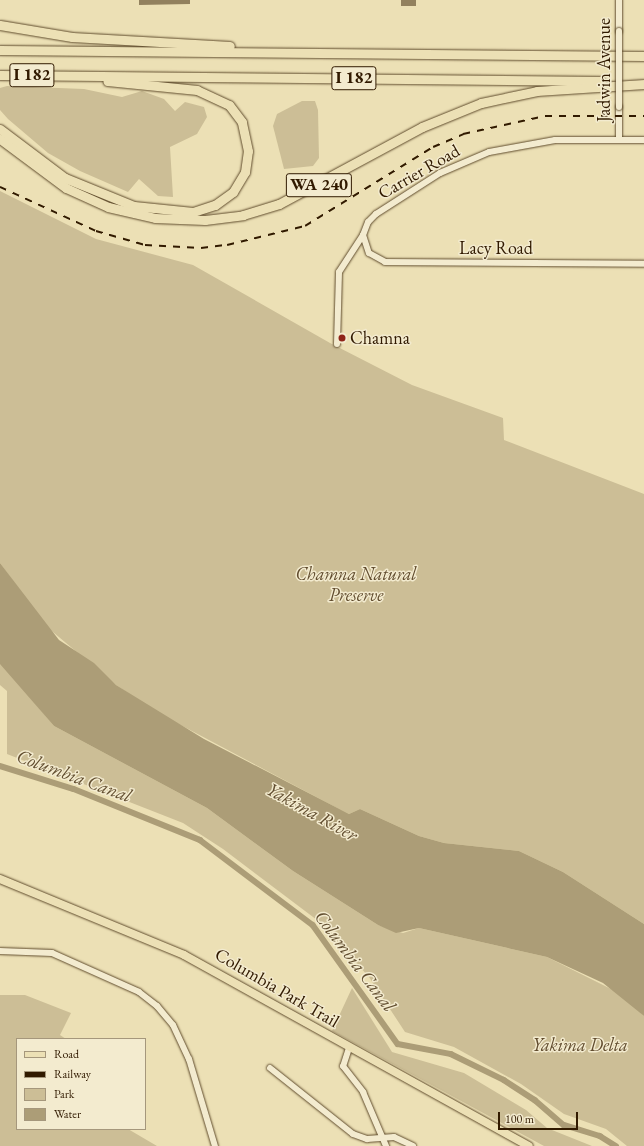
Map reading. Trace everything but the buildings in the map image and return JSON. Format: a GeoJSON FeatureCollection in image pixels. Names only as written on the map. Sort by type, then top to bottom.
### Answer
{"type":"FeatureCollection","features":[{"type":"Feature","properties":{"kind":"highway"},"geometry":{"type":"LineString","coordinates":[[0,25],[72,37],[325,52]]}},
{"type":"Feature","properties":{"kind":"highway","name":"I 182"},"geometry":{"type":"LineString","coordinates":[[0,50],[644,56]]}},
{"type":"Feature","properties":{"kind":"highway","name":"I 182"},"geometry":{"type":"LineString","coordinates":[[0,75],[588,80],[644,84]]}},
{"type":"Feature","properties":{"kind":"highway"},"geometry":{"type":"LineString","coordinates":[[0,129],[65,178],[108,199],[139,208],[182,213],[204,210],[224,200],[240,182],[247,160],[245,131],[237,114],[220,98],[192,89],[64,76]]}},
{"type":"Feature","properties":{"kind":"highway","name":"WA 240"},"geometry":{"type":"LineString","coordinates":[[0,139],[52,179],[101,204],[150,217],[205,220],[243,215],[279,204],[422,127],[481,103],[537,91],[644,84]]}},
{"type":"Feature","properties":{"kind":"main road","name":"Columbia Park Trail"},"geometry":{"type":"LineString","coordinates":[[0,879],[184,955],[349,1048],[529,1146]]}},
{"type":"Feature","properties":{"kind":"street","name":"Jadwin Avenue"},"geometry":{"type":"LineString","coordinates":[[619,0],[619,140]]}},
{"type":"Feature","properties":{"kind":"street","name":"Carrier Road"},"geometry":{"type":"LineString","coordinates":[[337,344],[338,272],[363,235],[368,222],[376,214],[440,173],[479,155],[542,141],[644,140]]}},
{"type":"Feature","properties":{"kind":"street","name":"Lacy Road"},"geometry":{"type":"LineString","coordinates":[[363,235],[369,253],[385,262],[644,264]]}},
{"type":"Feature","properties":{"kind":"street"},"geometry":{"type":"LineString","coordinates":[[0,950],[52,953],[139,992],[157,1006],[173,1025],[189,1059],[215,1146]]}},
{"type":"Feature","properties":{"kind":"street"},"geometry":{"type":"LineString","coordinates":[[349,1048],[343,1066],[363,1092],[386,1146]]}},
{"type":"Feature","properties":{"kind":"street"},"geometry":{"type":"LineString","coordinates":[[270,1068],[353,1134],[367,1139],[383,1136],[400,1138],[414,1146]]}},
{"type":"Feature","properties":{"kind":"green space"},"geometry":{"type":"Polygon","coordinates":[[[7,86],[84,89],[122,97],[142,91],[164,99],[175,111],[185,102],[204,107],[207,117],[197,134],[170,147],[173,197],[158,196],[139,179],[128,192],[80,171],[48,153],[8,119],[0,110],[0,88],[7,86]]]}},
{"type":"Feature","properties":{"kind":"green space"},"geometry":{"type":"Polygon","coordinates":[[[302,101],[315,101],[318,110],[319,158],[313,166],[284,169],[273,126],[277,114],[302,101]]]}},
{"type":"Feature","properties":{"kind":"green space","name":"Chamna Natural Preserve"},"geometry":{"type":"Polygon","coordinates":[[[0,191],[96,239],[193,265],[330,343],[412,385],[503,418],[504,440],[644,494],[644,924],[563,872],[519,851],[444,843],[419,836],[360,809],[349,814],[158,713],[116,685],[47,627],[0,563],[0,191]]]}},
{"type":"Feature","properties":{"kind":"green space","name":"Yakima Delta"},"geometry":{"type":"Polygon","coordinates":[[[0,647],[7,670],[54,726],[207,808],[293,871],[378,925],[403,933],[419,928],[547,957],[621,994],[644,1016],[644,1146],[627,1146],[606,1129],[564,1114],[521,1084],[454,1047],[405,1032],[369,977],[317,920],[223,849],[183,823],[7,754],[7,691],[0,685],[0,647]]]}},
{"type":"Feature","properties":{"kind":"green space"},"geometry":{"type":"Polygon","coordinates":[[[352,988],[392,1052],[464,1073],[526,1110],[547,1128],[592,1146],[544,1146],[332,1031],[352,988]]]}},
{"type":"Feature","properties":{"kind":"green space"},"geometry":{"type":"Polygon","coordinates":[[[0,995],[25,995],[71,1013],[60,1035],[64,1038],[16,1038],[16,1130],[130,1130],[157,1146],[0,1146],[0,995]]]}},
{"type":"Feature","properties":{"kind":"water","name":"Yakima River"},"geometry":{"type":"Polygon","coordinates":[[[0,563],[59,640],[94,663],[116,685],[204,739],[349,814],[360,809],[419,836],[444,843],[519,851],[563,872],[644,924],[644,1016],[603,983],[547,957],[419,928],[396,933],[378,925],[293,871],[207,808],[54,726],[0,664],[0,563]]]}},
{"type":"Feature","properties":{"kind":"waterway","name":"Columbia Canal"},"geometry":{"type":"LineString","coordinates":[[0,766],[74,789],[200,840],[313,925],[398,1044],[451,1054],[504,1080],[535,1100],[564,1125],[600,1136],[616,1146]]}},
{"type":"Feature","properties":{"kind":"railway"},"geometry":{"type":"LineString","coordinates":[[0,187],[96,231],[145,245],[201,248],[227,245],[305,226],[433,147],[463,134],[545,116],[644,116]]}},
{"type":"Feature","properties":{"kind":"place","name":"Chamna"},"geometry":{"type":"Point","coordinates":[342,338]}}]}
